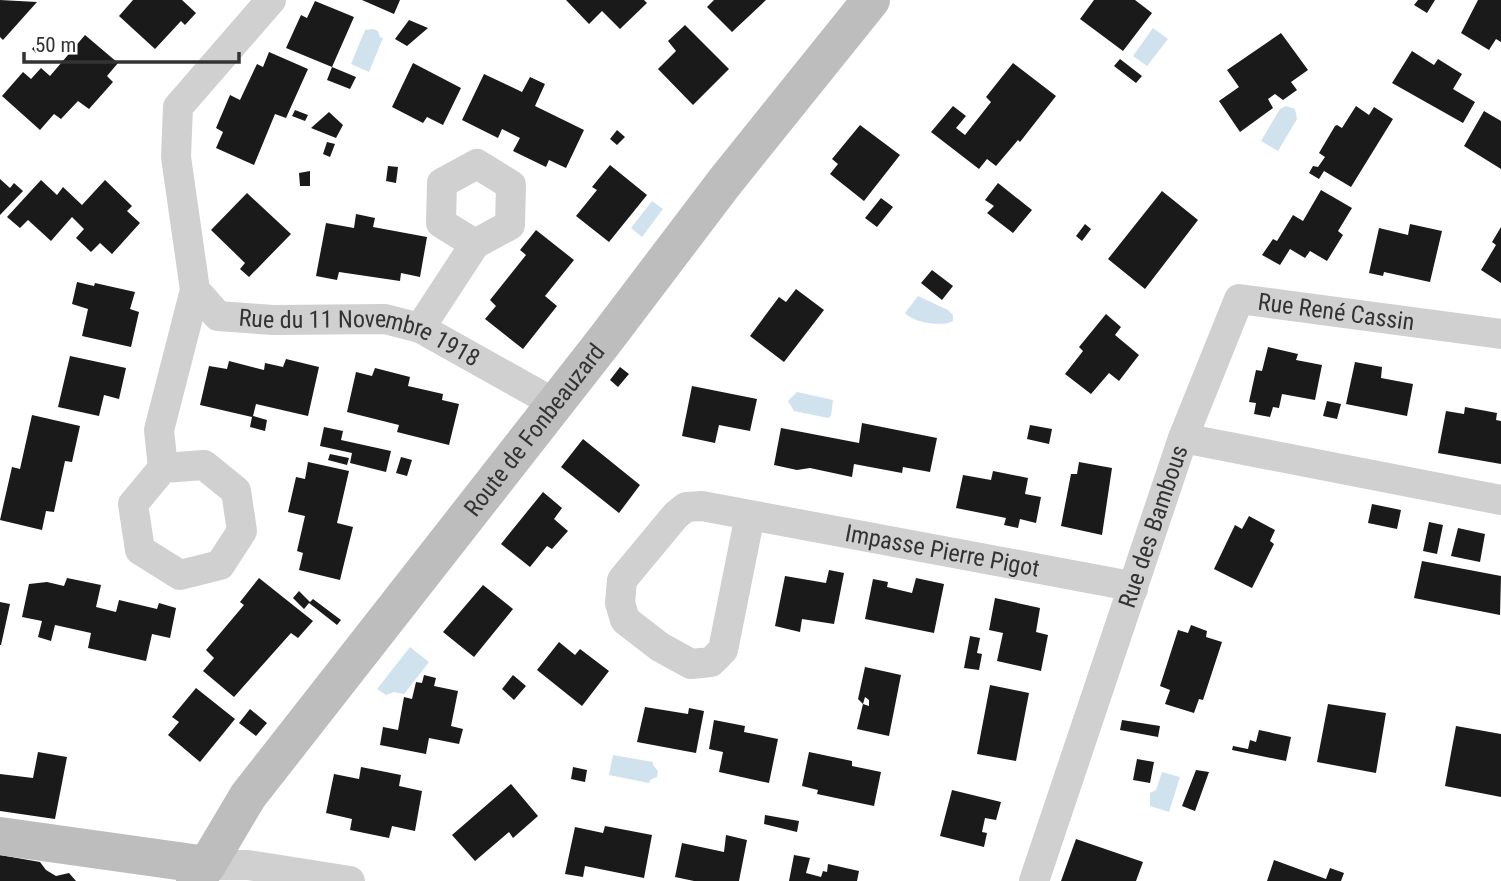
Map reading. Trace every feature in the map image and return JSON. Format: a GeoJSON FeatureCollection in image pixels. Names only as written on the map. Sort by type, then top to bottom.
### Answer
{"type":"FeatureCollection","features":[{"type":"Feature","properties":{"kind":"street"},"geometry":{"type":"LineString","coordinates":[[163,468],[159,430],[195,290],[176,158],[177,107],[271,0]]}},
{"type":"Feature","properties":{"kind":"street","name":"Route de Fonbeauzard"},"geometry":{"type":"LineString","coordinates":[[201,873],[248,796],[871,0]]}},
{"type":"Feature","properties":{"kind":"street"},"geometry":{"type":"LineString","coordinates":[[420,328],[475,244]]}},
{"type":"Feature","properties":{"kind":"street","name":"Rue du 11 Novembre 1918"},"geometry":{"type":"LineString","coordinates":[[195,290],[218,316],[273,320],[385,319],[420,328],[554,403]]}},
{"type":"Feature","properties":{"kind":"street","name":"Rue René Cassin"},"geometry":{"type":"LineString","coordinates":[[1183,438],[1239,299],[1501,334]]}},
{"type":"Feature","properties":{"kind":"street","name":"Rue des Bambous"},"geometry":{"type":"LineString","coordinates":[[1034,881],[1183,438],[1501,500]]}},
{"type":"Feature","properties":{"kind":"street","name":"Impasse Pierre Pigot"},"geometry":{"type":"LineString","coordinates":[[750,515],[723,650],[711,662],[691,664],[660,647],[625,620],[620,603],[622,580],[676,515],[686,507],[702,506],[1120,584],[1133,589]]}},
{"type":"Feature","properties":{"kind":"street"},"geometry":{"type":"LineString","coordinates":[[0,836],[201,873],[248,865],[350,881]]}},
{"type":"Feature","properties":{"kind":"water"},"geometry":{"type":"Polygon","coordinates":[[[1153,28],[1168,39],[1147,66],[1133,56],[1153,28]]]}},
{"type":"Feature","properties":{"kind":"water"},"geometry":{"type":"Polygon","coordinates":[[[373,29],[383,38],[369,72],[351,64],[365,30],[373,29]]]}},
{"type":"Feature","properties":{"kind":"water"},"geometry":{"type":"Polygon","coordinates":[[[1286,106],[1295,109],[1297,119],[1278,151],[1261,141],[1280,109],[1286,106]]]}},
{"type":"Feature","properties":{"kind":"water"},"geometry":{"type":"Polygon","coordinates":[[[652,201],[663,209],[642,237],[631,228],[652,201]]]}},
{"type":"Feature","properties":{"kind":"water"},"geometry":{"type":"Polygon","coordinates":[[[918,296],[948,310],[953,315],[953,321],[935,324],[921,322],[909,316],[905,313],[918,296]]]}},
{"type":"Feature","properties":{"kind":"water"},"geometry":{"type":"Polygon","coordinates":[[[797,392],[833,400],[831,416],[828,418],[794,411],[788,401],[797,392]]]}},
{"type":"Feature","properties":{"kind":"water"},"geometry":{"type":"Polygon","coordinates":[[[410,647],[429,662],[404,694],[394,692],[386,695],[377,689],[410,647]]]}},
{"type":"Feature","properties":{"kind":"water"},"geometry":{"type":"Polygon","coordinates":[[[613,755],[653,762],[658,771],[657,777],[649,783],[609,775],[613,755]]]}},
{"type":"Feature","properties":{"kind":"water"},"geometry":{"type":"Polygon","coordinates":[[[1162,772],[1180,777],[1169,812],[1150,806],[1150,793],[1156,790],[1162,772]]]}},
{"type":"Feature","properties":{"kind":"building"},"geometry":{"type":"Polygon","coordinates":[[[0,0],[37,2],[3,40],[0,37],[0,0]]]}},
{"type":"Feature","properties":{"kind":"building"},"geometry":{"type":"Polygon","coordinates":[[[133,0],[182,0],[196,13],[185,25],[181,21],[155,49],[119,16],[133,0]]]}},
{"type":"Feature","properties":{"kind":"building"},"geometry":{"type":"Polygon","coordinates":[[[362,0],[400,0],[394,14],[362,0]]]}},
{"type":"Feature","properties":{"kind":"building"},"geometry":{"type":"Polygon","coordinates":[[[566,0],[644,0],[647,3],[620,29],[602,11],[589,24],[566,0]]]}},
{"type":"Feature","properties":{"kind":"building"},"geometry":{"type":"Polygon","coordinates":[[[714,0],[766,0],[732,32],[707,7],[714,0]]]}},
{"type":"Feature","properties":{"kind":"building"},"geometry":{"type":"Polygon","coordinates":[[[1094,0],[1135,0],[1152,13],[1123,51],[1080,19],[1094,0]]]}},
{"type":"Feature","properties":{"kind":"building"},"geometry":{"type":"Polygon","coordinates":[[[1418,0],[1435,0],[1427,13],[1414,5],[1418,0]]]}},
{"type":"Feature","properties":{"kind":"building"},"geometry":{"type":"Polygon","coordinates":[[[1478,0],[1501,0],[1501,42],[1496,39],[1489,50],[1461,33],[1478,0]]]}},
{"type":"Feature","properties":{"kind":"building"},"geometry":{"type":"Polygon","coordinates":[[[315,1],[354,17],[332,67],[286,48],[301,15],[307,18],[315,1]]]}},
{"type":"Feature","properties":{"kind":"building"},"geometry":{"type":"Polygon","coordinates":[[[409,20],[428,28],[407,46],[395,39],[409,20]]]}},
{"type":"Feature","properties":{"kind":"building"},"geometry":{"type":"Polygon","coordinates":[[[685,25],[729,69],[693,105],[658,69],[676,51],[668,41],[685,25]]]}},
{"type":"Feature","properties":{"kind":"building"},"geometry":{"type":"Polygon","coordinates":[[[1281,33],[1308,70],[1291,82],[1297,90],[1283,100],[1275,94],[1268,99],[1273,108],[1240,132],[1219,101],[1239,87],[1227,70],[1281,33]]]}},
{"type":"Feature","properties":{"kind":"building"},"geometry":{"type":"Polygon","coordinates":[[[85,35],[118,63],[107,76],[113,82],[89,109],[78,101],[61,119],[54,114],[40,130],[2,96],[23,72],[31,79],[41,68],[50,76],[85,35]]]}},
{"type":"Feature","properties":{"kind":"building"},"geometry":{"type":"Polygon","coordinates":[[[40,39],[45,43],[36,53],[32,49],[40,39]]]}},
{"type":"Feature","properties":{"kind":"building"},"geometry":{"type":"Polygon","coordinates":[[[1412,51],[1434,65],[1438,59],[1462,74],[1453,89],[1475,102],[1463,123],[1392,83],[1412,51]]]}},
{"type":"Feature","properties":{"kind":"building"},"geometry":{"type":"Polygon","coordinates":[[[269,52],[308,69],[286,118],[275,114],[254,165],[216,148],[223,132],[216,128],[230,95],[240,100],[257,64],[263,67],[269,52]]]}},
{"type":"Feature","properties":{"kind":"building"},"geometry":{"type":"Polygon","coordinates":[[[1120,59],[1142,76],[1136,83],[1114,66],[1120,59]]]}},
{"type":"Feature","properties":{"kind":"building"},"geometry":{"type":"Polygon","coordinates":[[[413,63],[461,88],[443,125],[427,117],[423,123],[392,107],[413,63]]]}},
{"type":"Feature","properties":{"kind":"building"},"geometry":{"type":"Polygon","coordinates":[[[1013,63],[1056,96],[1020,142],[1018,140],[996,166],[987,159],[979,169],[931,132],[953,106],[966,116],[956,128],[965,135],[991,102],[986,97],[1013,63]]]}},
{"type":"Feature","properties":{"kind":"building"},"geometry":{"type":"Polygon","coordinates":[[[332,67],[356,77],[350,89],[327,80],[332,67]]]}},
{"type":"Feature","properties":{"kind":"building"},"geometry":{"type":"Polygon","coordinates":[[[484,74],[522,92],[530,77],[545,84],[535,106],[584,130],[566,168],[549,160],[546,167],[513,151],[520,138],[502,129],[498,138],[462,120],[484,74]]]}},
{"type":"Feature","properties":{"kind":"building"},"geometry":{"type":"Polygon","coordinates":[[[1356,106],[1369,115],[1374,107],[1393,119],[1351,187],[1324,171],[1319,179],[1309,173],[1313,166],[1318,167],[1325,157],[1319,153],[1335,126],[1342,128],[1356,106]]]}},
{"type":"Feature","properties":{"kind":"building"},"geometry":{"type":"Polygon","coordinates":[[[295,110],[308,115],[305,121],[292,116],[295,110]]]}},
{"type":"Feature","properties":{"kind":"building"},"geometry":{"type":"Polygon","coordinates":[[[1484,111],[1501,121],[1501,169],[1464,146],[1484,111]]]}},
{"type":"Feature","properties":{"kind":"building"},"geometry":{"type":"Polygon","coordinates":[[[329,112],[343,125],[336,138],[311,128],[329,112]]]}},
{"type":"Feature","properties":{"kind":"building"},"geometry":{"type":"Polygon","coordinates":[[[860,125],[900,155],[864,201],[830,174],[838,164],[832,159],[860,125]]]}},
{"type":"Feature","properties":{"kind":"building"},"geometry":{"type":"Polygon","coordinates":[[[617,130],[625,137],[617,145],[610,139],[617,130]]]}},
{"type":"Feature","properties":{"kind":"building"},"geometry":{"type":"Polygon","coordinates":[[[327,142],[335,144],[330,157],[323,154],[327,142]]]}},
{"type":"Feature","properties":{"kind":"building"},"geometry":{"type":"Polygon","coordinates":[[[610,165],[647,195],[609,242],[576,216],[597,190],[592,187],[610,165]]]}},
{"type":"Feature","properties":{"kind":"building"},"geometry":{"type":"Polygon","coordinates":[[[388,166],[398,167],[396,183],[386,181],[388,166]]]}},
{"type":"Feature","properties":{"kind":"building"},"geometry":{"type":"Polygon","coordinates":[[[310,171],[310,186],[300,186],[299,173],[310,171]]]}},
{"type":"Feature","properties":{"kind":"building"},"geometry":{"type":"Polygon","coordinates":[[[0,179],[10,188],[14,183],[23,191],[0,215],[0,179]]]}},
{"type":"Feature","properties":{"kind":"building"},"geometry":{"type":"Polygon","coordinates":[[[41,180],[57,195],[63,187],[82,205],[105,180],[132,206],[127,211],[140,223],[112,254],[100,243],[91,252],[76,238],[84,229],[72,217],[51,241],[28,220],[20,228],[7,217],[41,180]]]}},
{"type":"Feature","properties":{"kind":"building"},"geometry":{"type":"Polygon","coordinates":[[[998,183],[1032,210],[1013,233],[987,213],[994,206],[985,200],[998,183]]]}},
{"type":"Feature","properties":{"kind":"building"},"geometry":{"type":"Polygon","coordinates":[[[1321,190],[1352,208],[1338,231],[1343,235],[1327,261],[1310,251],[1305,258],[1290,249],[1280,265],[1262,255],[1273,239],[1277,241],[1293,215],[1303,221],[1321,190]]]}},
{"type":"Feature","properties":{"kind":"building"},"geometry":{"type":"Polygon","coordinates":[[[1162,191],[1198,220],[1145,289],[1108,259],[1162,191]]]}},
{"type":"Feature","properties":{"kind":"building"},"geometry":{"type":"Polygon","coordinates":[[[247,193],[291,234],[249,277],[240,269],[245,263],[211,230],[247,193]]]}},
{"type":"Feature","properties":{"kind":"building"},"geometry":{"type":"Polygon","coordinates":[[[881,198],[893,207],[877,227],[865,218],[881,198]]]}},
{"type":"Feature","properties":{"kind":"building"},"geometry":{"type":"Polygon","coordinates":[[[356,214],[375,218],[373,227],[427,237],[420,277],[401,273],[400,281],[339,272],[337,280],[316,276],[326,223],[354,228],[356,214]]]}},
{"type":"Feature","properties":{"kind":"building"},"geometry":{"type":"Polygon","coordinates":[[[1085,224],[1091,229],[1082,241],[1076,236],[1085,224]]]}},
{"type":"Feature","properties":{"kind":"building"},"geometry":{"type":"Polygon","coordinates":[[[1410,224],[1442,231],[1430,282],[1384,272],[1383,276],[1369,273],[1379,228],[1408,235],[1410,224]]]}},
{"type":"Feature","properties":{"kind":"building"},"geometry":{"type":"Polygon","coordinates":[[[1501,227],[1501,283],[1481,270],[1496,245],[1492,242],[1501,227]]]}},
{"type":"Feature","properties":{"kind":"building"},"geometry":{"type":"Polygon","coordinates":[[[536,230],[574,260],[545,296],[557,306],[523,349],[485,319],[496,306],[490,300],[526,255],[520,250],[536,230]]]}},
{"type":"Feature","properties":{"kind":"building"},"geometry":{"type":"Polygon","coordinates":[[[932,270],[953,286],[942,300],[921,283],[932,270]]]}},
{"type":"Feature","properties":{"kind":"building"},"geometry":{"type":"Polygon","coordinates":[[[77,282],[135,292],[130,309],[139,312],[131,347],[82,336],[88,309],[72,304],[77,282]]]}},
{"type":"Feature","properties":{"kind":"building"},"geometry":{"type":"Polygon","coordinates":[[[796,289],[824,310],[784,362],[750,336],[779,297],[786,302],[796,289]]]}},
{"type":"Feature","properties":{"kind":"building"},"geometry":{"type":"Polygon","coordinates":[[[1106,314],[1121,327],[1115,335],[1139,355],[1119,381],[1109,373],[1091,394],[1065,374],[1083,351],[1079,347],[1106,314]]]}},
{"type":"Feature","properties":{"kind":"building"},"geometry":{"type":"Polygon","coordinates":[[[1268,347],[1298,354],[1296,360],[1322,365],[1315,400],[1282,394],[1279,408],[1273,407],[1270,417],[1254,414],[1256,403],[1249,402],[1256,370],[1262,371],[1268,347]]]}},
{"type":"Feature","properties":{"kind":"building"},"geometry":{"type":"Polygon","coordinates":[[[70,356],[126,368],[119,399],[104,395],[99,416],[58,407],[70,356]]]}},
{"type":"Feature","properties":{"kind":"building"},"geometry":{"type":"Polygon","coordinates":[[[286,359],[319,367],[308,416],[256,404],[253,416],[267,420],[265,431],[250,427],[252,417],[200,405],[209,366],[227,369],[229,361],[264,370],[265,363],[283,367],[286,359]]]}},
{"type":"Feature","properties":{"kind":"building"},"geometry":{"type":"Polygon","coordinates":[[[1355,362],[1382,367],[1381,378],[1413,384],[1407,416],[1346,404],[1355,362]]]}},
{"type":"Feature","properties":{"kind":"building"},"geometry":{"type":"Polygon","coordinates":[[[620,367],[629,374],[618,387],[610,380],[620,367]]]}},
{"type":"Feature","properties":{"kind":"building"},"geometry":{"type":"Polygon","coordinates":[[[375,368],[410,377],[408,386],[443,394],[442,400],[459,404],[449,445],[397,432],[399,425],[347,412],[356,372],[372,376],[375,368]]]}},
{"type":"Feature","properties":{"kind":"building"},"geometry":{"type":"Polygon","coordinates":[[[692,386],[757,399],[750,431],[719,425],[715,443],[682,436],[692,386]]]}},
{"type":"Feature","properties":{"kind":"building"},"geometry":{"type":"Polygon","coordinates":[[[1327,401],[1341,404],[1337,419],[1323,416],[1327,401]]]}},
{"type":"Feature","properties":{"kind":"building"},"geometry":{"type":"Polygon","coordinates":[[[1465,407],[1497,413],[1496,420],[1501,421],[1501,464],[1438,453],[1446,411],[1464,414],[1465,407]]]}},
{"type":"Feature","properties":{"kind":"building"},"geometry":{"type":"Polygon","coordinates":[[[32,415],[80,426],[72,462],[65,461],[54,512],[46,511],[42,530],[0,520],[12,467],[20,469],[32,415]]]}},
{"type":"Feature","properties":{"kind":"building"},"geometry":{"type":"Polygon","coordinates":[[[862,423],[937,438],[930,472],[903,467],[902,473],[854,464],[852,477],[810,468],[797,470],[774,465],[781,428],[859,443],[862,423]]]}},
{"type":"Feature","properties":{"kind":"building"},"geometry":{"type":"Polygon","coordinates":[[[1030,425],[1052,429],[1049,444],[1027,439],[1030,425]]]}},
{"type":"Feature","properties":{"kind":"building"},"geometry":{"type":"Polygon","coordinates":[[[324,427],[343,431],[341,440],[391,451],[386,472],[350,463],[352,453],[320,446],[324,427]]]}},
{"type":"Feature","properties":{"kind":"building"},"geometry":{"type":"Polygon","coordinates":[[[583,439],[640,485],[619,513],[561,467],[583,439]]]}},
{"type":"Feature","properties":{"kind":"building"},"geometry":{"type":"Polygon","coordinates":[[[330,454],[349,458],[347,465],[328,460],[330,454]]]}},
{"type":"Feature","properties":{"kind":"building"},"geometry":{"type":"Polygon","coordinates":[[[401,457],[412,460],[407,476],[396,473],[401,457]]]}},
{"type":"Feature","properties":{"kind":"building"},"geometry":{"type":"Polygon","coordinates":[[[308,462],[349,471],[337,523],[353,527],[340,580],[299,570],[303,553],[297,551],[305,516],[288,512],[296,477],[305,479],[308,462]]]}},
{"type":"Feature","properties":{"kind":"building"},"geometry":{"type":"Polygon","coordinates":[[[1079,462],[1112,468],[1102,535],[1061,526],[1071,474],[1077,474],[1079,462]]]}},
{"type":"Feature","properties":{"kind":"building"},"geometry":{"type":"Polygon","coordinates":[[[993,471],[1028,478],[1025,494],[1041,497],[1036,523],[1020,519],[1018,528],[1004,525],[1006,518],[956,508],[963,475],[991,480],[993,471]]]}},
{"type":"Feature","properties":{"kind":"building"},"geometry":{"type":"Polygon","coordinates":[[[543,492],[562,508],[554,519],[568,531],[552,549],[547,546],[530,567],[501,544],[543,492]]]}},
{"type":"Feature","properties":{"kind":"building"},"geometry":{"type":"Polygon","coordinates":[[[1372,504],[1401,510],[1397,529],[1368,523],[1372,504]]]}},
{"type":"Feature","properties":{"kind":"building"},"geometry":{"type":"Polygon","coordinates":[[[1249,516],[1275,530],[1270,541],[1274,544],[1252,588],[1214,569],[1235,525],[1242,529],[1249,516]]]}},
{"type":"Feature","properties":{"kind":"building"},"geometry":{"type":"Polygon","coordinates":[[[1429,522],[1443,525],[1437,554],[1423,551],[1429,522]]]}},
{"type":"Feature","properties":{"kind":"building"},"geometry":{"type":"Polygon","coordinates":[[[1458,528],[1485,534],[1480,562],[1451,556],[1458,528]]]}},
{"type":"Feature","properties":{"kind":"building"},"geometry":{"type":"Polygon","coordinates":[[[1422,561],[1501,576],[1500,615],[1414,598],[1422,561]]]}},
{"type":"Feature","properties":{"kind":"building"},"geometry":{"type":"Polygon","coordinates":[[[829,570],[844,573],[834,624],[802,619],[800,632],[775,626],[785,576],[826,583],[829,570]]]}},
{"type":"Feature","properties":{"kind":"building"},"geometry":{"type":"Polygon","coordinates":[[[67,578],[101,585],[96,607],[116,612],[119,600],[157,609],[159,603],[176,608],[170,638],[152,634],[146,661],[88,648],[91,633],[55,625],[51,641],[38,637],[42,621],[22,617],[29,584],[47,582],[64,586],[67,578]]]}},
{"type":"Feature","properties":{"kind":"building"},"geometry":{"type":"Polygon","coordinates":[[[259,578],[313,621],[298,638],[291,633],[234,697],[203,671],[214,658],[206,650],[244,605],[240,602],[259,578]]]}},
{"type":"Feature","properties":{"kind":"building"},"geometry":{"type":"Polygon","coordinates":[[[916,578],[944,584],[934,633],[865,619],[873,579],[888,582],[887,587],[912,593],[916,578]]]}},
{"type":"Feature","properties":{"kind":"building"},"geometry":{"type":"Polygon","coordinates":[[[483,585],[513,609],[474,657],[443,632],[483,585]]]}},
{"type":"Feature","properties":{"kind":"building"},"geometry":{"type":"Polygon","coordinates":[[[299,591],[310,602],[313,599],[341,620],[337,625],[309,603],[304,609],[293,598],[299,591]]]}},
{"type":"Feature","properties":{"kind":"building"},"geometry":{"type":"Polygon","coordinates":[[[995,598],[1040,608],[1036,632],[1048,635],[1041,671],[997,661],[1003,633],[989,630],[995,598]]]}},
{"type":"Feature","properties":{"kind":"building"},"geometry":{"type":"Polygon","coordinates":[[[0,602],[10,604],[1,645],[0,645],[0,602]]]}},
{"type":"Feature","properties":{"kind":"building"},"geometry":{"type":"Polygon","coordinates":[[[1191,625],[1207,631],[1206,637],[1222,642],[1203,700],[1199,699],[1194,713],[1165,704],[1170,690],[1160,686],[1178,630],[1188,633],[1191,625]]]}},
{"type":"Feature","properties":{"kind":"building"},"geometry":{"type":"Polygon","coordinates":[[[970,636],[980,638],[977,653],[982,654],[979,670],[964,668],[970,636]]]}},
{"type":"Feature","properties":{"kind":"building"},"geometry":{"type":"Polygon","coordinates":[[[559,642],[575,655],[580,649],[609,671],[582,706],[537,670],[559,642]]]}},
{"type":"Feature","properties":{"kind":"building"},"geometry":{"type":"Polygon","coordinates":[[[865,667],[901,675],[889,736],[857,729],[863,704],[858,699],[865,667]],[[865,697],[863,704],[869,706],[869,700],[865,697]]]}},
{"type":"Feature","properties":{"kind":"building"},"geometry":{"type":"Polygon","coordinates":[[[424,675],[436,678],[434,686],[458,691],[451,726],[463,729],[459,744],[429,738],[426,754],[380,745],[383,727],[398,730],[404,697],[412,699],[416,682],[422,683],[424,675]]]}},
{"type":"Feature","properties":{"kind":"building"},"geometry":{"type":"Polygon","coordinates":[[[513,675],[526,686],[514,700],[502,689],[513,675]]]}},
{"type":"Feature","properties":{"kind":"building"},"geometry":{"type":"Polygon","coordinates":[[[990,685],[1029,693],[1016,761],[977,754],[990,685]]]}},
{"type":"Feature","properties":{"kind":"building"},"geometry":{"type":"Polygon","coordinates":[[[196,688],[235,719],[200,762],[168,735],[179,722],[172,717],[196,688]]]}},
{"type":"Feature","properties":{"kind":"building"},"geometry":{"type":"Polygon","coordinates":[[[1328,704],[1386,713],[1376,773],[1317,762],[1328,704]]]}},
{"type":"Feature","properties":{"kind":"building"},"geometry":{"type":"Polygon","coordinates":[[[645,707],[688,714],[689,708],[704,711],[696,753],[637,742],[645,707]]]}},
{"type":"Feature","properties":{"kind":"building"},"geometry":{"type":"Polygon","coordinates":[[[250,709],[267,723],[256,736],[239,723],[250,709]]]}},
{"type":"Feature","properties":{"kind":"building"},"geometry":{"type":"Polygon","coordinates":[[[714,720],[745,726],[744,732],[778,739],[769,783],[719,772],[723,752],[709,749],[714,720]]]}},
{"type":"Feature","properties":{"kind":"building"},"geometry":{"type":"Polygon","coordinates":[[[1122,720],[1160,726],[1158,737],[1120,730],[1122,720]]]}},
{"type":"Feature","properties":{"kind":"building"},"geometry":{"type":"Polygon","coordinates":[[[1456,726],[1501,734],[1501,797],[1445,786],[1456,726]]]}},
{"type":"Feature","properties":{"kind":"building"},"geometry":{"type":"Polygon","coordinates":[[[1259,730],[1291,737],[1286,761],[1232,750],[1233,746],[1248,749],[1250,740],[1256,742],[1259,730]]]}},
{"type":"Feature","properties":{"kind":"building"},"geometry":{"type":"Polygon","coordinates":[[[38,752],[67,757],[55,819],[0,811],[0,774],[33,778],[38,752]]]}},
{"type":"Feature","properties":{"kind":"building"},"geometry":{"type":"Polygon","coordinates":[[[809,752],[852,761],[852,766],[881,772],[874,806],[817,794],[818,790],[802,786],[809,752]]]}},
{"type":"Feature","properties":{"kind":"building"},"geometry":{"type":"Polygon","coordinates":[[[1137,759],[1154,762],[1150,783],[1133,780],[1137,759]]]}},
{"type":"Feature","properties":{"kind":"building"},"geometry":{"type":"Polygon","coordinates":[[[361,767],[401,775],[399,786],[422,791],[415,831],[392,826],[389,838],[350,830],[352,819],[326,813],[334,774],[359,779],[361,767]]]}},
{"type":"Feature","properties":{"kind":"building"},"geometry":{"type":"Polygon","coordinates":[[[573,767],[587,770],[585,782],[571,779],[573,767]]]}},
{"type":"Feature","properties":{"kind":"building"},"geometry":{"type":"Polygon","coordinates":[[[1196,770],[1209,772],[1195,811],[1182,806],[1196,770]]]}},
{"type":"Feature","properties":{"kind":"building"},"geometry":{"type":"Polygon","coordinates":[[[511,784],[538,816],[513,838],[509,832],[475,861],[452,835],[511,784]]]}},
{"type":"Feature","properties":{"kind":"building"},"geometry":{"type":"Polygon","coordinates":[[[952,790],[1001,802],[996,820],[985,818],[982,832],[987,833],[984,847],[940,836],[952,790]]]}},
{"type":"Feature","properties":{"kind":"building"},"geometry":{"type":"Polygon","coordinates":[[[765,815],[799,821],[797,832],[764,824],[765,815]]]}},
{"type":"Feature","properties":{"kind":"building"},"geometry":{"type":"Polygon","coordinates":[[[605,826],[652,835],[644,878],[585,866],[583,877],[565,874],[575,827],[603,833],[605,826]]]}},
{"type":"Feature","properties":{"kind":"building"},"geometry":{"type":"Polygon","coordinates":[[[726,835],[747,840],[739,881],[694,881],[675,877],[682,843],[724,852],[726,835]]]}},
{"type":"Feature","properties":{"kind":"building"},"geometry":{"type":"Polygon","coordinates":[[[1076,839],[1143,862],[1136,881],[1061,881],[1076,839]]]}},
{"type":"Feature","properties":{"kind":"building"},"geometry":{"type":"Polygon","coordinates":[[[0,855],[40,862],[56,876],[69,873],[76,881],[0,881],[0,855]]]}},
{"type":"Feature","properties":{"kind":"building"},"geometry":{"type":"Polygon","coordinates":[[[794,855],[810,858],[806,873],[821,877],[823,871],[827,872],[828,864],[859,871],[857,881],[789,881],[794,855]]]}},
{"type":"Feature","properties":{"kind":"building"},"geometry":{"type":"Polygon","coordinates":[[[1274,860],[1326,879],[1330,868],[1344,873],[1341,881],[1267,881],[1274,860]]]}}]}
